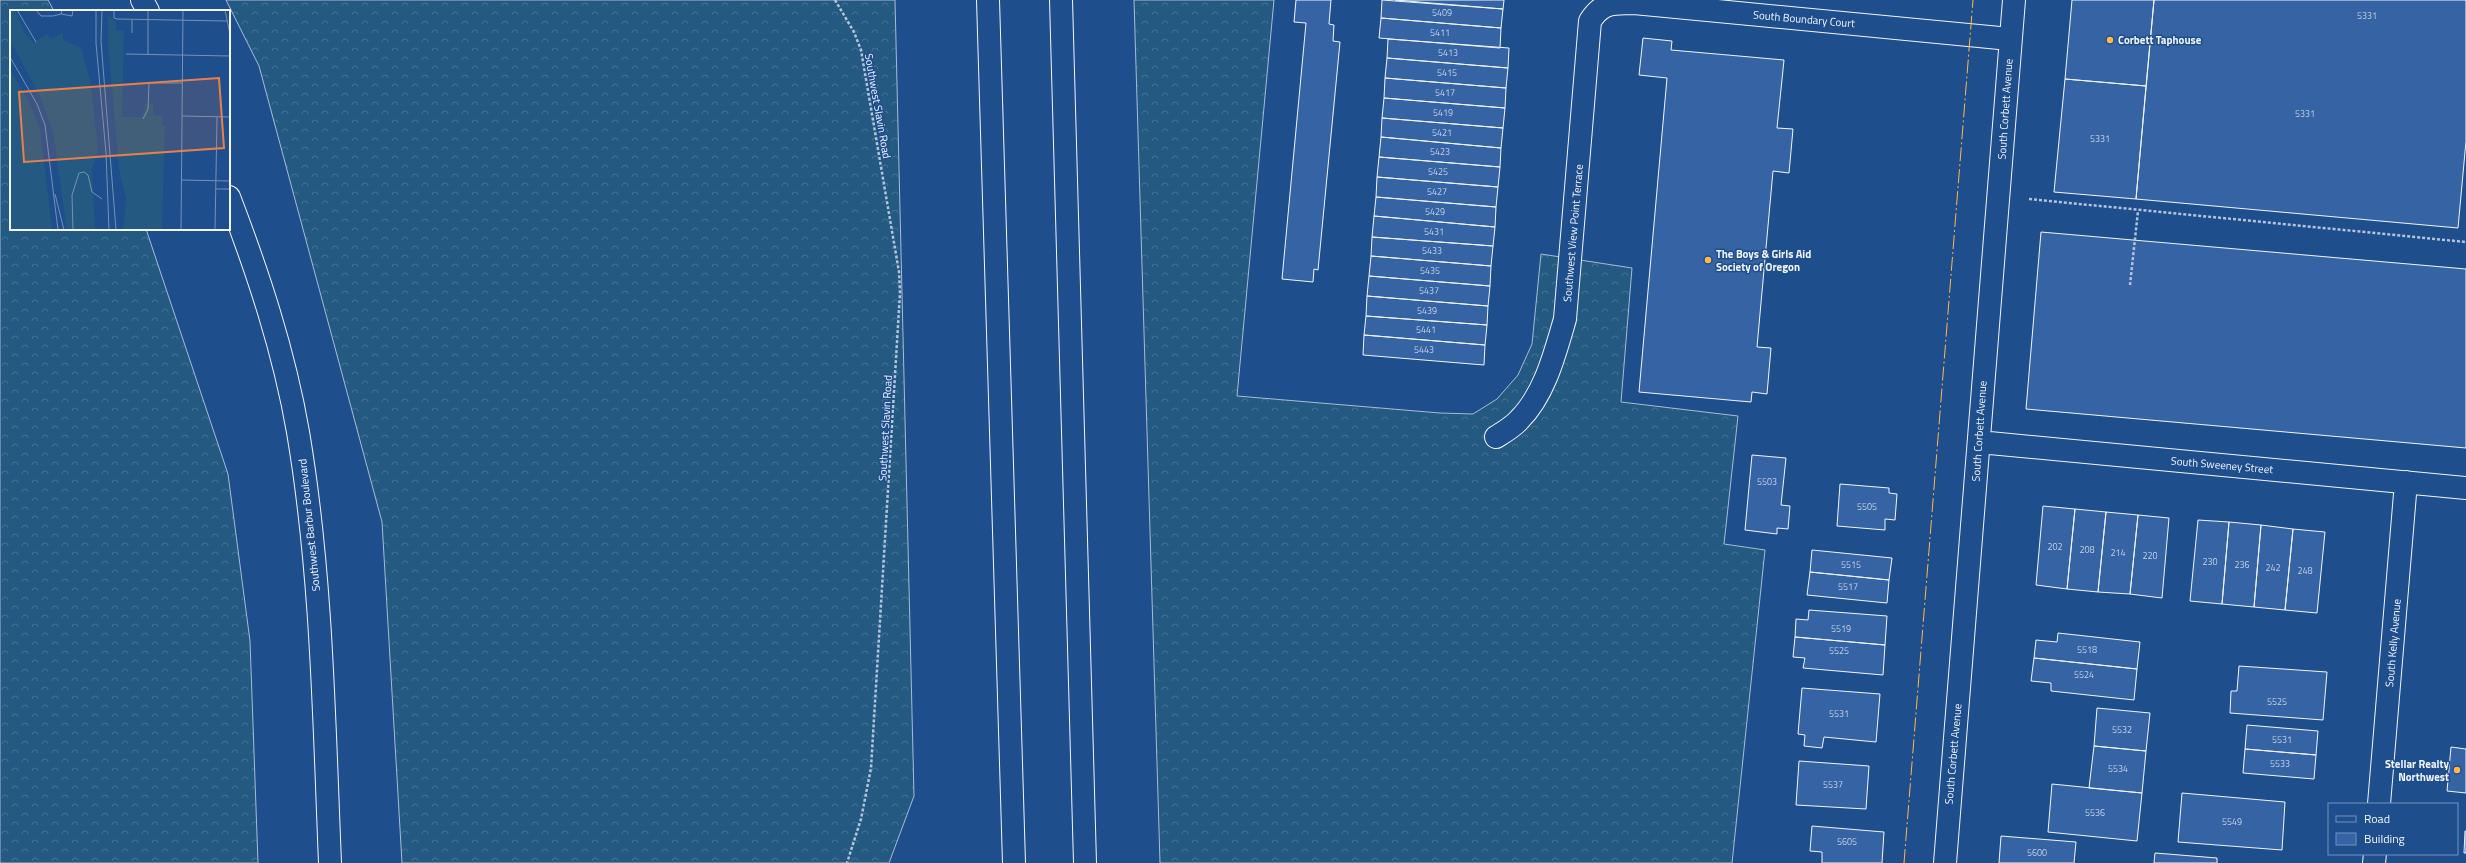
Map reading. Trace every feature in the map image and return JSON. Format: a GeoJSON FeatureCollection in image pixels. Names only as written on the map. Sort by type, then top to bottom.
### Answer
{"type":"FeatureCollection","features":[{"type":"Feature","properties":{"kind":"main road"},"geometry":{"type":"LineString","coordinates":[[142,0],[147,10]]}},
{"type":"Feature","properties":{"kind":"main road"},"geometry":{"type":"LineString","coordinates":[[988,0],[1014,863]]}},
{"type":"Feature","properties":{"kind":"main road"},"geometry":{"type":"LineString","coordinates":[[1061,0],[1085,863]]}},
{"type":"Feature","properties":{"kind":"main road","name":"South Corbett Avenue"},"geometry":{"type":"LineString","coordinates":[[1945,863],[2014,0]]}},
{"type":"Feature","properties":{"kind":"main road","name":"South Boundary Court"},"geometry":{"type":"LineString","coordinates":[[1598,9],[1612,4],[1634,3],[2010,39]]}},
{"type":"Feature","properties":{"kind":"main road","name":"Southwest View Point Terrace"},"geometry":{"type":"LineString","coordinates":[[1496,437],[1519,420],[1540,390],[1553,360],[1565,319],[1590,21],[1598,9]]}},
{"type":"Feature","properties":{"kind":"main road","name":"Southwest Barbur Boulevard"},"geometry":{"type":"LineString","coordinates":[[230,200],[266,298],[299,437],[309,510],[320,629],[330,863]]}},
{"type":"Feature","properties":{"kind":"main road","name":"South Sweeney Street"},"geometry":{"type":"LineString","coordinates":[[1978,442],[2466,488]]}},
{"type":"Feature","properties":{"kind":"main road","name":"South Kelly Avenue"},"geometry":{"type":"LineString","coordinates":[[2379,803],[2406,482]]}},
{"type":"Feature","properties":{"kind":"path","name":"Southwest Slavin Road"},"geometry":{"type":"LineString","coordinates":[[835,0],[854,32],[861,50],[899,272],[900,293],[871,768],[861,819],[847,863]]}},
{"type":"Feature","properties":{"kind":"path"},"geometry":{"type":"LineString","coordinates":[[1998,196],[2138,211],[2466,242]]}},
{"type":"Feature","properties":{"kind":"path"},"geometry":{"type":"LineString","coordinates":[[2130,285],[2138,211]]}},
{"type":"Feature","properties":{"kind":"green space"},"geometry":{"type":"Polygon","coordinates":[[[0,0],[48,0],[53,10],[10,10],[10,230],[146,230],[228,474],[250,641],[258,863],[0,863],[0,0]]]}},
{"type":"Feature","properties":{"kind":"green space"},"geometry":{"type":"Polygon","coordinates":[[[226,0],[895,0],[914,796],[889,863],[402,863],[382,522],[259,66],[226,0]]]}},
{"type":"Feature","properties":{"kind":"green space"},"geometry":{"type":"Polygon","coordinates":[[[1134,0],[1274,0],[1237,396],[1440,413],[1473,414],[1497,399],[1518,375],[1532,344],[1541,254],[1632,268],[1621,402],[1738,416],[1724,544],[1765,550],[1732,863],[1160,863],[1134,0]]]}},
{"type":"Feature","properties":{"kind":"building"},"geometry":{"type":"Polygon","coordinates":[[[1296,0],[1331,0],[1329,24],[1334,25],[1333,41],[1340,42],[1318,270],[1314,269],[1313,282],[1282,279],[1306,23],[1294,22],[1296,0]]]}},
{"type":"Feature","properties":{"kind":"building"},"geometry":{"type":"Polygon","coordinates":[[[1382,0],[1503,9],[1501,28],[1381,18],[1382,0]]]}},
{"type":"Feature","properties":{"kind":"building"},"geometry":{"type":"Polygon","coordinates":[[[1395,0],[1504,0],[1503,9],[1395,0]]]}},
{"type":"Feature","properties":{"kind":"building","name":"Corbett Taphouse"},"geometry":{"type":"Polygon","coordinates":[[[2072,0],[2154,0],[2146,86],[2065,79],[2072,0]]]}},
{"type":"Feature","properties":{"kind":"building"},"geometry":{"type":"Polygon","coordinates":[[[2154,0],[2466,0],[2466,141],[2458,228],[2136,199],[2154,0]]]}},
{"type":"Feature","properties":{"kind":"building"},"geometry":{"type":"Polygon","coordinates":[[[1381,18],[1501,28],[1500,48],[1379,38],[1381,18]]]}},
{"type":"Feature","properties":{"kind":"building","name":"The Boys & Girls Aid Society of Oregon"},"geometry":{"type":"Polygon","coordinates":[[[1643,38],[1672,41],[1671,50],[1784,60],[1777,128],[1793,129],[1789,173],[1773,171],[1757,347],[1771,348],[1767,394],[1752,392],[1751,402],[1639,392],[1667,78],[1639,75],[1643,38]]]}},
{"type":"Feature","properties":{"kind":"building"},"geometry":{"type":"Polygon","coordinates":[[[1388,39],[1509,48],[1508,68],[1387,58],[1388,39]]]}},
{"type":"Feature","properties":{"kind":"building"},"geometry":{"type":"Polygon","coordinates":[[[1387,58],[1508,68],[1506,88],[1385,78],[1387,58]]]}},
{"type":"Feature","properties":{"kind":"building"},"geometry":{"type":"Polygon","coordinates":[[[1385,78],[1506,88],[1505,108],[1384,98],[1385,78]]]}},
{"type":"Feature","properties":{"kind":"building"},"geometry":{"type":"Polygon","coordinates":[[[2065,79],[2146,86],[2136,199],[2054,192],[2065,79]]]}},
{"type":"Feature","properties":{"kind":"building"},"geometry":{"type":"Polygon","coordinates":[[[1384,98],[1505,108],[1503,128],[1382,118],[1384,98]]]}},
{"type":"Feature","properties":{"kind":"building"},"geometry":{"type":"Polygon","coordinates":[[[1382,118],[1503,128],[1501,148],[1381,137],[1382,118]]]}},
{"type":"Feature","properties":{"kind":"building"},"geometry":{"type":"Polygon","coordinates":[[[1381,137],[1501,148],[1500,167],[1379,157],[1381,137]]]}},
{"type":"Feature","properties":{"kind":"building"},"geometry":{"type":"Polygon","coordinates":[[[1379,157],[1500,167],[1498,187],[1377,177],[1379,157]]]}},
{"type":"Feature","properties":{"kind":"building"},"geometry":{"type":"Polygon","coordinates":[[[1377,177],[1498,187],[1496,207],[1376,197],[1377,177]]]}},
{"type":"Feature","properties":{"kind":"building"},"geometry":{"type":"Polygon","coordinates":[[[1376,197],[1496,207],[1495,227],[1374,216],[1376,197]]]}},
{"type":"Feature","properties":{"kind":"building"},"geometry":{"type":"Polygon","coordinates":[[[1374,216],[1495,227],[1493,246],[1372,237],[1374,216]]]}},
{"type":"Feature","properties":{"kind":"building"},"geometry":{"type":"Polygon","coordinates":[[[2041,232],[2466,269],[2466,448],[2026,409],[2041,232]]]}},
{"type":"Feature","properties":{"kind":"building"},"geometry":{"type":"Polygon","coordinates":[[[1372,237],[1493,246],[1491,266],[1371,256],[1372,237]]]}},
{"type":"Feature","properties":{"kind":"building"},"geometry":{"type":"Polygon","coordinates":[[[1371,256],[1491,266],[1490,286],[1369,276],[1371,256]]]}},
{"type":"Feature","properties":{"kind":"building"},"geometry":{"type":"Polygon","coordinates":[[[1369,276],[1490,286],[1488,306],[1367,296],[1369,276]]]}},
{"type":"Feature","properties":{"kind":"building"},"geometry":{"type":"Polygon","coordinates":[[[1367,296],[1488,306],[1487,325],[1366,316],[1367,296]]]}},
{"type":"Feature","properties":{"kind":"building"},"geometry":{"type":"Polygon","coordinates":[[[1366,316],[1487,325],[1485,345],[1364,335],[1366,316]]]}},
{"type":"Feature","properties":{"kind":"building"},"geometry":{"type":"Polygon","coordinates":[[[1364,335],[1485,345],[1484,365],[1363,355],[1364,335]]]}},
{"type":"Feature","properties":{"kind":"building"},"geometry":{"type":"Polygon","coordinates":[[[1752,455],[1786,458],[1781,505],[1790,506],[1788,529],[1777,528],[1777,534],[1745,530],[1752,455]]]}},
{"type":"Feature","properties":{"kind":"building"},"geometry":{"type":"Polygon","coordinates":[[[1840,484],[1889,488],[1889,493],[1897,494],[1895,520],[1885,519],[1885,530],[1837,526],[1840,484]]]}},
{"type":"Feature","properties":{"kind":"building"},"geometry":{"type":"Polygon","coordinates":[[[2043,506],[2075,509],[2067,589],[2036,585],[2043,506]]]}},
{"type":"Feature","properties":{"kind":"building"},"geometry":{"type":"Polygon","coordinates":[[[2075,509],[2106,512],[2098,592],[2067,589],[2075,509]]]}},
{"type":"Feature","properties":{"kind":"building"},"geometry":{"type":"Polygon","coordinates":[[[2106,512],[2138,515],[2130,594],[2098,592],[2106,512]]]}},
{"type":"Feature","properties":{"kind":"building"},"geometry":{"type":"Polygon","coordinates":[[[2138,515],[2169,518],[2162,598],[2130,594],[2138,515]]]}},
{"type":"Feature","properties":{"kind":"building"},"geometry":{"type":"Polygon","coordinates":[[[2198,520],[2229,522],[2222,604],[2190,601],[2198,520]]]}},
{"type":"Feature","properties":{"kind":"building"},"geometry":{"type":"Polygon","coordinates":[[[2229,522],[2261,525],[2254,607],[2222,604],[2229,522]]]}},
{"type":"Feature","properties":{"kind":"building"},"geometry":{"type":"Polygon","coordinates":[[[2261,525],[2293,529],[2285,610],[2254,607],[2261,525]]]}},
{"type":"Feature","properties":{"kind":"building"},"geometry":{"type":"Polygon","coordinates":[[[2293,529],[2325,532],[2317,613],[2285,610],[2293,529]]]}},
{"type":"Feature","properties":{"kind":"building"},"geometry":{"type":"Polygon","coordinates":[[[1812,550],[1892,558],[1889,580],[1810,572],[1812,550]]]}},
{"type":"Feature","properties":{"kind":"building"},"geometry":{"type":"Polygon","coordinates":[[[1810,572],[1889,580],[1887,603],[1807,595],[1810,572]]]}},
{"type":"Feature","properties":{"kind":"building"},"geometry":{"type":"Polygon","coordinates":[[[1809,610],[1887,616],[1885,645],[1795,637],[1796,619],[1808,620],[1809,610]]]}},
{"type":"Feature","properties":{"kind":"building"},"geometry":{"type":"Polygon","coordinates":[[[2058,633],[2140,642],[2137,669],[2034,658],[2036,640],[2057,642],[2058,633]]]}},
{"type":"Feature","properties":{"kind":"building"},"geometry":{"type":"Polygon","coordinates":[[[1795,637],[1885,645],[1883,675],[1803,668],[1805,658],[1793,657],[1795,637]]]}},
{"type":"Feature","properties":{"kind":"building"},"geometry":{"type":"Polygon","coordinates":[[[2034,658],[2137,669],[2134,700],[2051,691],[2051,683],[2031,681],[2034,658]]]}},
{"type":"Feature","properties":{"kind":"building"},"geometry":{"type":"Polygon","coordinates":[[[2239,666],[2327,672],[2323,720],[2230,713],[2231,691],[2237,691],[2239,666]]]}},
{"type":"Feature","properties":{"kind":"building"},"geometry":{"type":"Polygon","coordinates":[[[1802,688],[1880,694],[1876,742],[1824,737],[1822,748],[1804,746],[1805,735],[1798,734],[1802,688]]]}},
{"type":"Feature","properties":{"kind":"building"},"geometry":{"type":"Polygon","coordinates":[[[2097,708],[2150,713],[2146,751],[2094,746],[2097,708]]]}},
{"type":"Feature","properties":{"kind":"building"},"geometry":{"type":"Polygon","coordinates":[[[2247,725],[2318,731],[2316,755],[2245,749],[2247,725]]]}},
{"type":"Feature","properties":{"kind":"building"},"geometry":{"type":"Polygon","coordinates":[[[2094,746],[2146,751],[2142,793],[2089,788],[2094,746]]]}},
{"type":"Feature","properties":{"kind":"building","name":"Stellar Realty Northwest"},"geometry":{"type":"Polygon","coordinates":[[[2451,747],[2466,749],[2466,793],[2447,791],[2451,747]]]}},
{"type":"Feature","properties":{"kind":"building"},"geometry":{"type":"Polygon","coordinates":[[[2245,749],[2316,755],[2314,779],[2243,773],[2245,749]]]}},
{"type":"Feature","properties":{"kind":"building"},"geometry":{"type":"Polygon","coordinates":[[[1799,761],[1869,766],[1866,809],[1796,805],[1799,761]]]}},
{"type":"Feature","properties":{"kind":"building"},"geometry":{"type":"Polygon","coordinates":[[[2052,784],[2142,793],[2137,841],[2048,832],[2052,784]]]}},
{"type":"Feature","properties":{"kind":"building"},"geometry":{"type":"Polygon","coordinates":[[[2182,793],[2285,802],[2282,850],[2178,842],[2182,793]]]}},
{"type":"Feature","properties":{"kind":"building"},"geometry":{"type":"Polygon","coordinates":[[[1812,826],[1884,832],[1882,863],[1822,863],[1822,852],[1810,851],[1812,826]]]}},
{"type":"Feature","properties":{"kind":"building"},"geometry":{"type":"Polygon","coordinates":[[[2465,831],[2466,853],[2464,853],[2465,831]]]}},
{"type":"Feature","properties":{"kind":"building"},"geometry":{"type":"Polygon","coordinates":[[[2001,836],[2076,842],[2074,863],[1999,863],[2001,836]]]}},
{"type":"Feature","properties":{"kind":"building"},"geometry":{"type":"Polygon","coordinates":[[[2155,853],[2217,858],[2217,863],[2154,863],[2155,853]]]}},
{"type":"Feature","properties":{"kind":"power"},"geometry":{"type":"LineString","coordinates":[[1904,863],[1973,0]]}},
{"type":"Feature","properties":{"kind":"place","name":"Corbett Taphouse"},"geometry":{"type":"Point","coordinates":[2110,40]}},
{"type":"Feature","properties":{"kind":"place","name":"The Boys & Girls Aid Society of Oregon"},"geometry":{"type":"Point","coordinates":[1708,260]}},
{"type":"Feature","properties":{"kind":"place","name":"Stellar Realty Northwest"},"geometry":{"type":"Point","coordinates":[2457,770]}}]}
